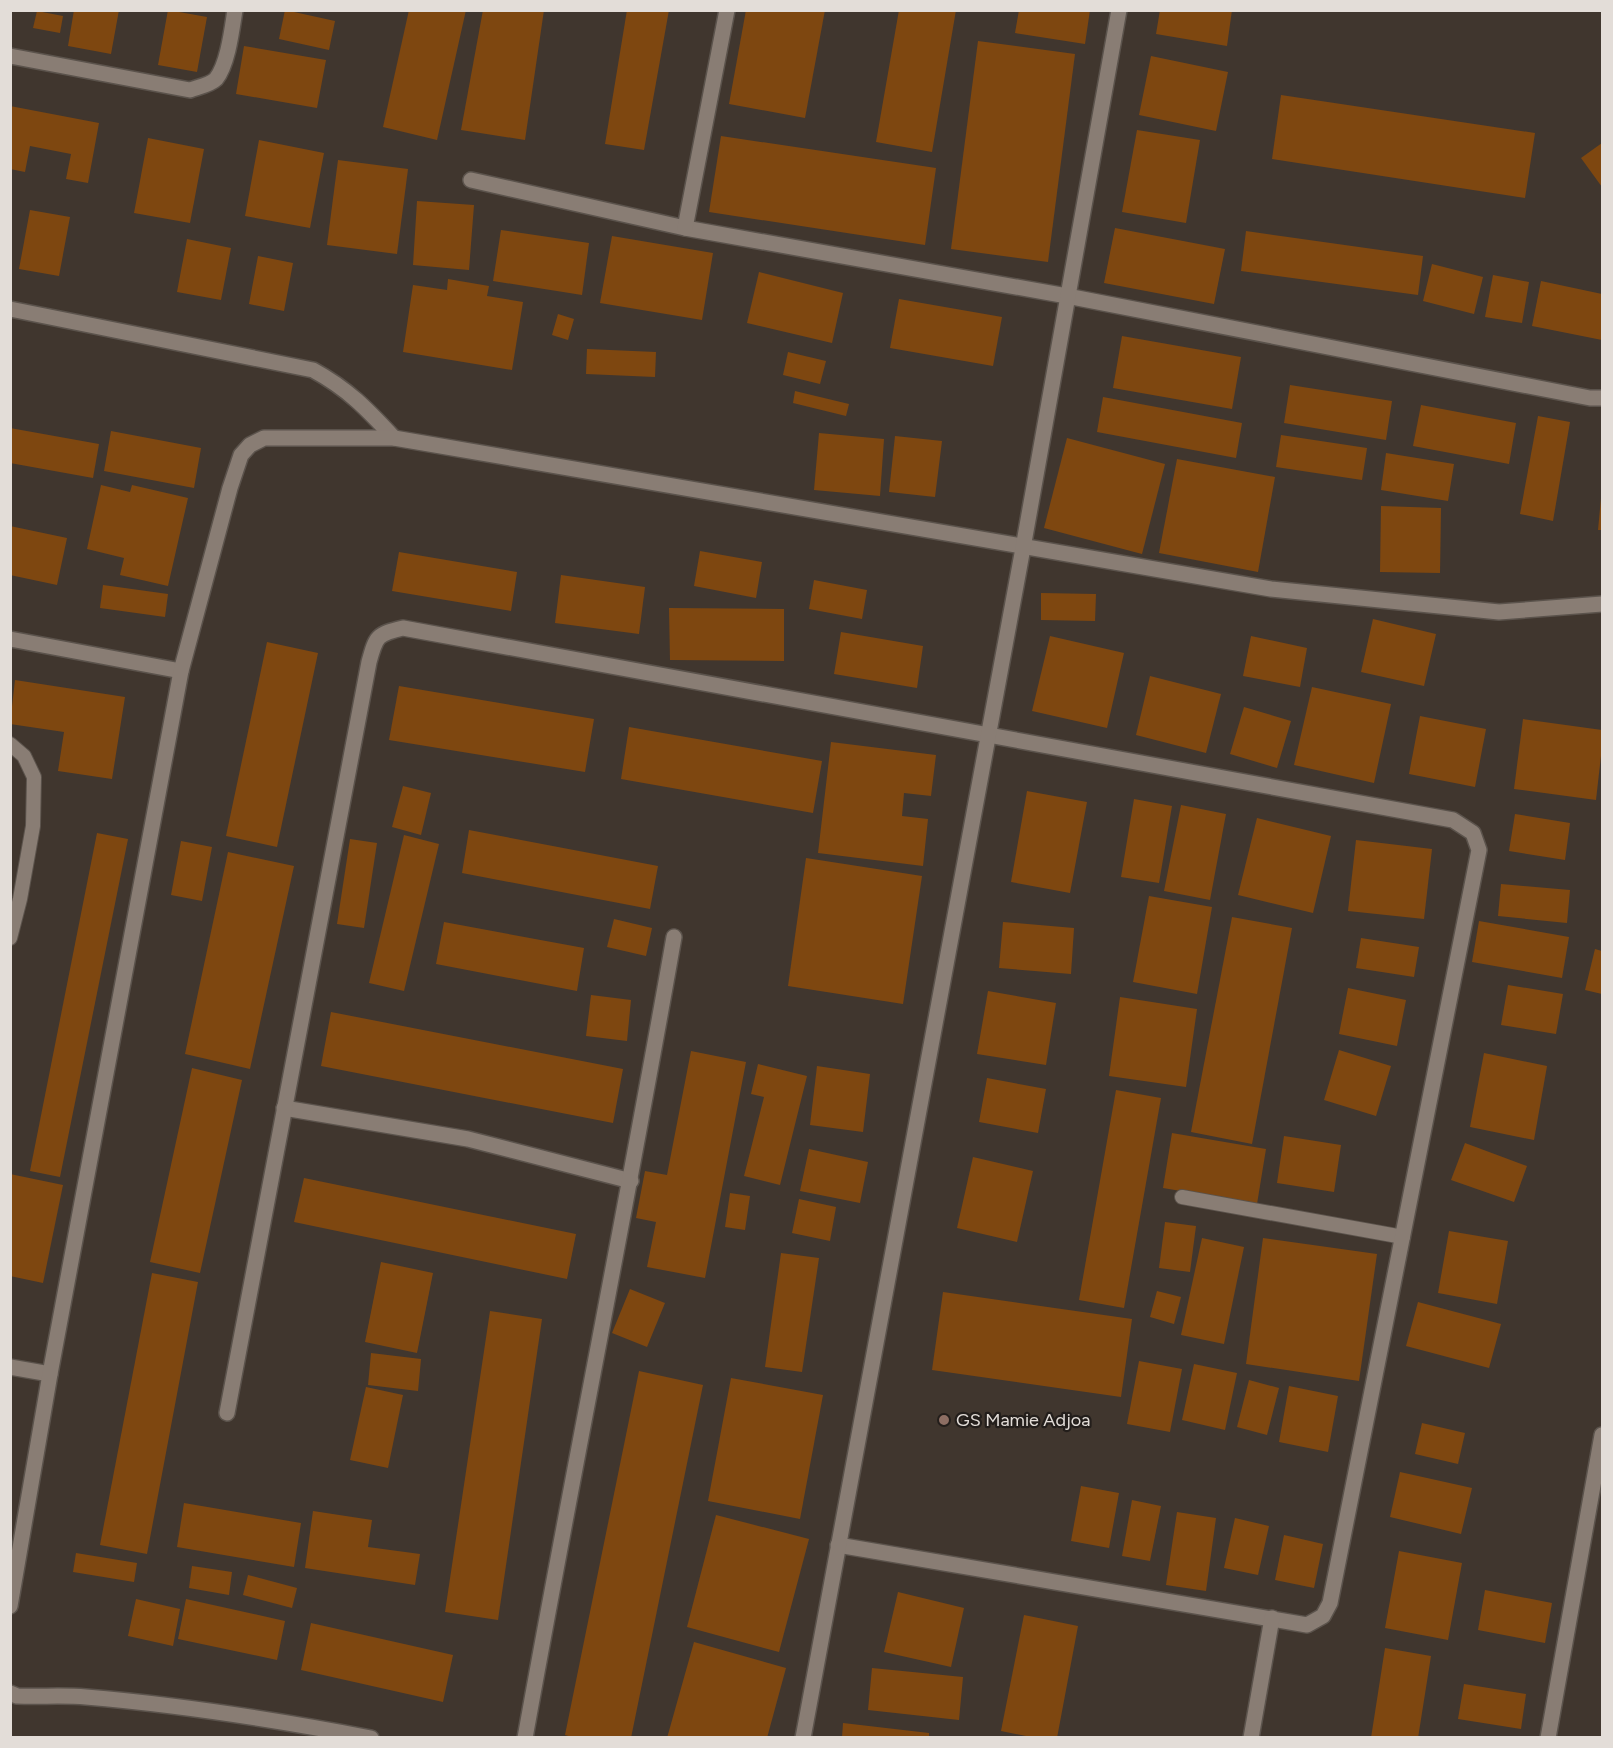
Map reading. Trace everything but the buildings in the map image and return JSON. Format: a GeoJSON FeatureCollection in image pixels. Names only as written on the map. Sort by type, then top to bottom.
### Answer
{"type":"FeatureCollection","features":[{"type":"Feature","properties":{"kind":"street"},"geometry":{"type":"LineString","coordinates":[[10,56],[190,90],[215,80],[221,70],[230,42],[235,10]]}},
{"type":"Feature","properties":{"kind":"street"},"geometry":{"type":"LineString","coordinates":[[685,228],[727,10]]}},
{"type":"Feature","properties":{"kind":"street"},"geometry":{"type":"LineString","coordinates":[[803,1737],[1023,548],[1119,10]]}},
{"type":"Feature","properties":{"kind":"street"},"geometry":{"type":"LineString","coordinates":[[471,180],[685,228],[1067,296],[1590,398],[1602,398]]}},
{"type":"Feature","properties":{"kind":"street"},"geometry":{"type":"LineString","coordinates":[[10,309],[313,370],[337,383],[394,438]]}},
{"type":"Feature","properties":{"kind":"street"},"geometry":{"type":"LineString","coordinates":[[10,1606],[50,1374],[181,671],[230,488],[241,455],[250,445],[264,438],[394,438],[1271,589],[1499,612],[1602,604]]}},
{"type":"Feature","properties":{"kind":"street"},"geometry":{"type":"LineString","coordinates":[[227,1413],[369,662],[374,646],[383,633],[403,628],[987,734],[1453,820],[1473,833],[1479,850],[1330,1603],[1323,1616],[1307,1625],[837,1545]]}},
{"type":"Feature","properties":{"kind":"street"},"geometry":{"type":"LineString","coordinates":[[10,639],[181,671]]}},
{"type":"Feature","properties":{"kind":"street"},"geometry":{"type":"LineString","coordinates":[[525,1737],[573,1473],[631,1181],[674,937]]}},
{"type":"Feature","properties":{"kind":"street"},"geometry":{"type":"LineString","coordinates":[[284,1108],[468,1139],[631,1181]]}},
{"type":"Feature","properties":{"kind":"street"},"geometry":{"type":"LineString","coordinates":[[10,1367],[50,1374]]}},
{"type":"Feature","properties":{"kind":"street"},"geometry":{"type":"LineString","coordinates":[[1548,1737],[1602,1435]]}},
{"type":"Feature","properties":{"kind":"street"},"geometry":{"type":"LineString","coordinates":[[1251,1737],[1272,1618]]}},
{"type":"Feature","properties":{"kind":"street"},"geometry":{"type":"LineString","coordinates":[[10,1693],[27,1697],[82,1697],[129,1701],[312,1732],[371,1737]]}},
{"type":"Feature","properties":{"kind":"lane"},"geometry":{"type":"LineString","coordinates":[[10,744],[24,756],[34,777],[33,826],[20,899],[10,938]]}},
{"type":"Feature","properties":{"kind":"lane"},"geometry":{"type":"LineString","coordinates":[[1182,1197],[1403,1237]]}},
{"type":"Feature","properties":{"kind":"place","name":"GS Mamie Adjoa"},"geometry":{"type":"Point","coordinates":[944,1420]}}]}
